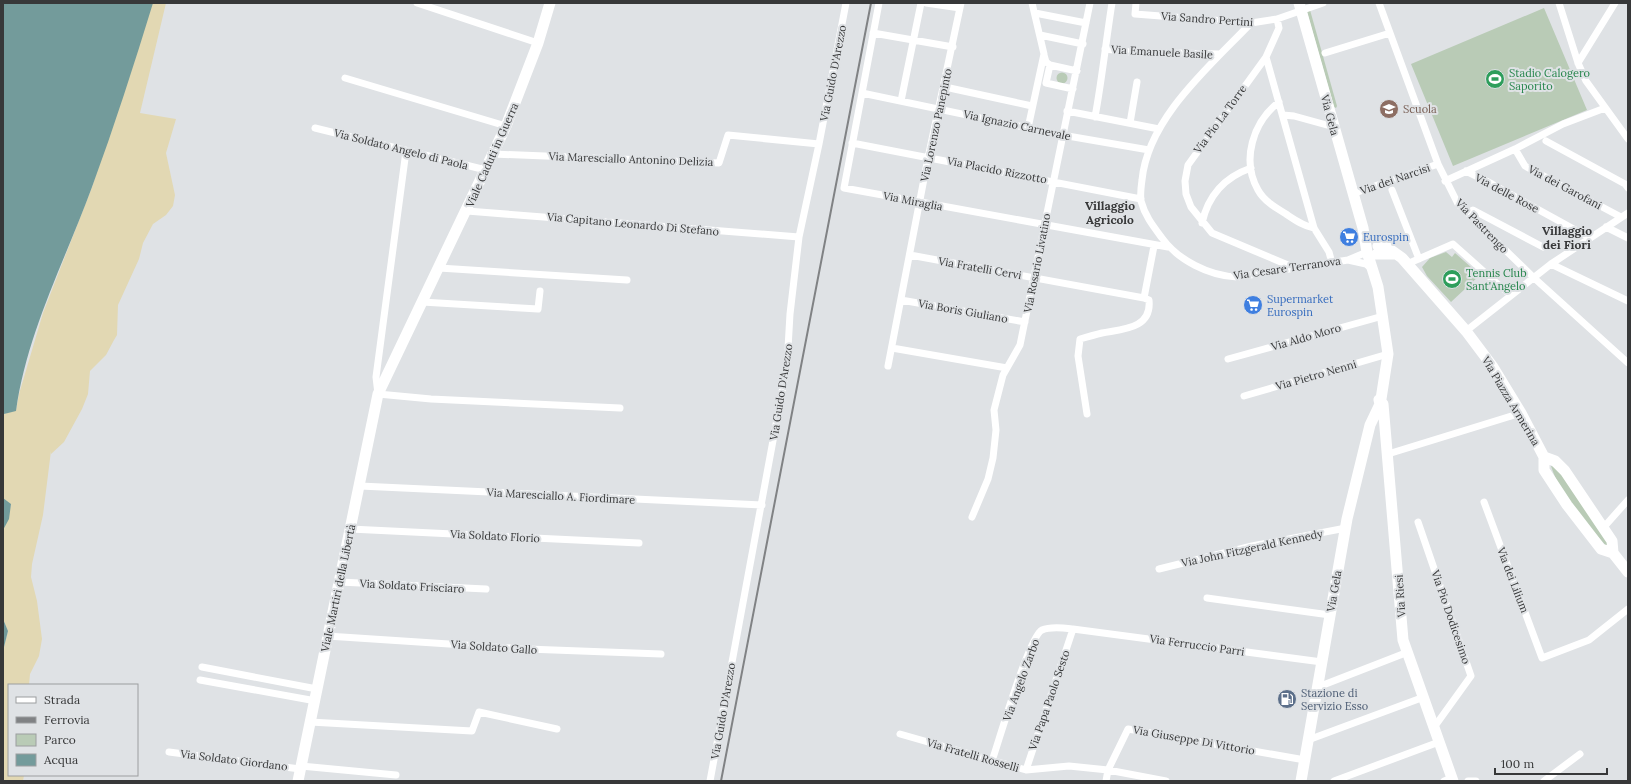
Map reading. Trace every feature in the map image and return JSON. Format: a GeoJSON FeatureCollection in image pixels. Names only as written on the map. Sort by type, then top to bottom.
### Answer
{"type":"FeatureCollection","features":[{"type":"Feature","properties":{"kind":"street"},"geometry":{"type":"LineString","coordinates":[[417,3],[538,43]]}},
{"type":"Feature","properties":{"kind":"street","name":"Viale Caduti in Guerra"},"geometry":{"type":"LineString","coordinates":[[378,394],[467,211],[506,126],[538,43],[550,3]]}},
{"type":"Feature","properties":{"kind":"street","name":"Via Guido D'Arezzo"},"geometry":{"type":"LineString","coordinates":[[710,781],[787,364],[790,314],[799,237],[819,144],[846,3]]}},
{"type":"Feature","properties":{"kind":"street","name":"Via Miraglia"},"geometry":{"type":"LineString","coordinates":[[879,3],[844,188],[1168,248]]}},
{"type":"Feature","properties":{"kind":"street"},"geometry":{"type":"LineString","coordinates":[[901,101],[921,3]]}},
{"type":"Feature","properties":{"kind":"street"},"geometry":{"type":"LineString","coordinates":[[926,3],[961,6]]}},
{"type":"Feature","properties":{"kind":"street"},"geometry":{"type":"LineString","coordinates":[[1032,3],[1046,62],[1050,66],[1077,71]]}},
{"type":"Feature","properties":{"kind":"street","name":"Via Rosario Livatino"},"geometry":{"type":"LineString","coordinates":[[972,517],[988,479],[993,458],[996,430],[994,410],[1003,374],[1020,345],[1090,3]]}},
{"type":"Feature","properties":{"kind":"street"},"geometry":{"type":"LineString","coordinates":[[1095,117],[1103,73],[1104,49],[1112,3]]}},
{"type":"Feature","properties":{"kind":"street","name":"Via Sandro Pertini"},"geometry":{"type":"LineString","coordinates":[[1136,3],[1135,14],[1251,24],[1278,18],[1300,7],[1323,3]]}},
{"type":"Feature","properties":{"kind":"street","name":"Via Pastrengo"},"geometry":{"type":"LineString","coordinates":[[1379,3],[1438,164],[1445,181],[1458,204],[1534,277],[1628,363]]}},
{"type":"Feature","properties":{"kind":"street"},"geometry":{"type":"LineString","coordinates":[[1559,3],[1578,63],[1586,81],[1628,139]]}},
{"type":"Feature","properties":{"kind":"street"},"geometry":{"type":"LineString","coordinates":[[1578,63],[1616,3]]}},
{"type":"Feature","properties":{"kind":"street","name":"Via Lorenzo Panepinto"},"geometry":{"type":"LineString","coordinates":[[888,366],[928,158],[945,87],[961,6]]}},
{"type":"Feature","properties":{"kind":"street","name":"Via Gela"},"geometry":{"type":"LineString","coordinates":[[1300,7],[1352,194],[1363,228],[1373,251],[1374,271],[1383,316],[1388,354],[1381,402],[1368,433],[1346,528],[1301,781]]}},
{"type":"Feature","properties":{"kind":"street"},"geometry":{"type":"LineString","coordinates":[[1035,13],[1086,23]]}},
{"type":"Feature","properties":{"kind":"street","name":"Via Pio La Torre"},"geometry":{"type":"LineString","coordinates":[[1278,18],[1279,28],[1266,57],[1188,165],[1185,181],[1188,202],[1202,223],[1212,233],[1295,268]]}},
{"type":"Feature","properties":{"kind":"street","name":"Via Cesare Terranova"},"geometry":{"type":"LineString","coordinates":[[1251,24],[1219,54],[1163,121],[1149,150],[1142,174],[1141,199],[1149,221],[1168,248],[1202,268],[1226,276],[1237,277],[1348,260]]}},
{"type":"Feature","properties":{"kind":"street"},"geometry":{"type":"LineString","coordinates":[[873,33],[952,47]]}},
{"type":"Feature","properties":{"kind":"street"},"geometry":{"type":"LineString","coordinates":[[1325,53],[1390,33]]}},
{"type":"Feature","properties":{"kind":"street"},"geometry":{"type":"LineString","coordinates":[[1040,35],[1082,44]]}},
{"type":"Feature","properties":{"kind":"street","name":"Via Emanuele Basile"},"geometry":{"type":"LineString","coordinates":[[1104,49],[1130,52],[1219,54]]}},
{"type":"Feature","properties":{"kind":"street"},"geometry":{"type":"LineString","coordinates":[[1028,128],[1044,54]]}},
{"type":"Feature","properties":{"kind":"street"},"geometry":{"type":"LineString","coordinates":[[1266,57],[1314,228],[1329,252],[1332,263]]}},
{"type":"Feature","properties":{"kind":"street"},"geometry":{"type":"LineString","coordinates":[[1050,66],[1046,83],[1073,88]]}},
{"type":"Feature","properties":{"kind":"street"},"geometry":{"type":"LineString","coordinates":[[345,78],[506,126]]}},
{"type":"Feature","properties":{"kind":"street"},"geometry":{"type":"LineString","coordinates":[[1130,123],[1137,82]]}},
{"type":"Feature","properties":{"kind":"street"},"geometry":{"type":"LineString","coordinates":[[945,87],[1032,106]]}},
{"type":"Feature","properties":{"kind":"street","name":"Via Ignazio Carnevale"},"geometry":{"type":"LineString","coordinates":[[862,93],[1062,135],[1149,150]]}},
{"type":"Feature","properties":{"kind":"street"},"geometry":{"type":"LineString","coordinates":[[1279,102],[1264,117],[1255,133],[1251,145],[1251,168],[1254,181],[1263,197],[1306,226],[1314,228]]}},
{"type":"Feature","properties":{"kind":"street"},"geometry":{"type":"LineString","coordinates":[[1445,181],[1515,149],[1563,124],[1605,108]]}},
{"type":"Feature","properties":{"kind":"street"},"geometry":{"type":"LineString","coordinates":[[1067,111],[1159,129]]}},
{"type":"Feature","properties":{"kind":"street"},"geometry":{"type":"LineString","coordinates":[[1283,115],[1294,116],[1334,127]]}},
{"type":"Feature","properties":{"kind":"street","name":"Via Soldato Angelo di Paola"},"geometry":{"type":"LineString","coordinates":[[315,128],[486,170]]}},
{"type":"Feature","properties":{"kind":"street","name":"Via Maresciallo Antonino Delizia"},"geometry":{"type":"LineString","coordinates":[[493,154],[719,163],[728,135],[819,144]]}},
{"type":"Feature","properties":{"kind":"street"},"geometry":{"type":"LineString","coordinates":[[1546,141],[1625,184],[1628,188]]}},
{"type":"Feature","properties":{"kind":"street","name":"Via Placido Rizzotto"},"geometry":{"type":"LineString","coordinates":[[852,143],[1141,199]]}},
{"type":"Feature","properties":{"kind":"street","name":"Via dei Garofani"},"geometry":{"type":"LineString","coordinates":[[1515,149],[1525,166],[1622,217]]}},
{"type":"Feature","properties":{"kind":"street"},"geometry":{"type":"LineString","coordinates":[[406,151],[376,378],[378,394],[431,399],[620,408]]}},
{"type":"Feature","properties":{"kind":"street","name":"Via dei Narcisi"},"geometry":{"type":"LineString","coordinates":[[1352,194],[1438,164]]}},
{"type":"Feature","properties":{"kind":"street"},"geometry":{"type":"LineString","coordinates":[[1202,223],[1208,205],[1228,179],[1236,173],[1251,168]]}},
{"type":"Feature","properties":{"kind":"street","name":"Via delle Rose"},"geometry":{"type":"LineString","coordinates":[[1466,171],[1590,238]]}},
{"type":"Feature","properties":{"kind":"street"},"geometry":{"type":"LineString","coordinates":[[1392,190],[1419,259]]}},
{"type":"Feature","properties":{"kind":"street"},"geometry":{"type":"LineString","coordinates":[[1188,202],[1202,207],[1208,205]]}},
{"type":"Feature","properties":{"kind":"street"},"geometry":{"type":"LineString","coordinates":[[1468,213],[1473,210],[1543,247]]}},
{"type":"Feature","properties":{"kind":"street","name":"Via Capitano Leonardo Di Stefano"},"geometry":{"type":"LineString","coordinates":[[467,211],[799,237]]}},
{"type":"Feature","properties":{"kind":"street"},"geometry":{"type":"LineString","coordinates":[[1466,331],[1551,264],[1628,213]]}},
{"type":"Feature","properties":{"kind":"street"},"geometry":{"type":"LineString","coordinates":[[1606,227],[1628,238]]}},
{"type":"Feature","properties":{"kind":"street"},"geometry":{"type":"LineString","coordinates":[[1407,264],[1453,244],[1510,295]]}},
{"type":"Feature","properties":{"kind":"street"},"geometry":{"type":"LineString","coordinates":[[1087,414],[1078,356],[1080,339],[1130,328],[1145,318],[1150,309],[1149,300],[1144,298],[1154,246]]}},
{"type":"Feature","properties":{"kind":"street"},"geometry":{"type":"LineString","coordinates":[[1348,260],[1373,251]]}},
{"type":"Feature","properties":{"kind":"street","name":"Via Piazza Armerina"},"geometry":{"type":"LineString","coordinates":[[1373,251],[1395,254],[1407,264],[1466,331],[1493,367],[1521,413],[1544,457],[1544,470],[1567,505],[1601,549],[1613,553],[1628,572]]}},
{"type":"Feature","properties":{"kind":"street","name":"Via Fratelli Cervi"},"geometry":{"type":"LineString","coordinates":[[910,256],[1144,298]]}},
{"type":"Feature","properties":{"kind":"street"},"geometry":{"type":"LineString","coordinates":[[1348,260],[1366,264],[1374,271]]}},
{"type":"Feature","properties":{"kind":"street"},"geometry":{"type":"LineString","coordinates":[[1551,264],[1628,301]]}},
{"type":"Feature","properties":{"kind":"street"},"geometry":{"type":"LineString","coordinates":[[439,268],[627,280]]}},
{"type":"Feature","properties":{"kind":"street"},"geometry":{"type":"LineString","coordinates":[[422,302],[538,309],[540,291]]}},
{"type":"Feature","properties":{"kind":"street","name":"Via Boris Giuliano"},"geometry":{"type":"LineString","coordinates":[[901,300],[1025,322]]}},
{"type":"Feature","properties":{"kind":"street","name":"Via Aldo Moro"},"geometry":{"type":"LineString","coordinates":[[1228,359],[1383,316]]}},
{"type":"Feature","properties":{"kind":"street"},"geometry":{"type":"LineString","coordinates":[[892,348],[1007,368]]}},
{"type":"Feature","properties":{"kind":"street"},"geometry":{"type":"LineString","coordinates":[[1621,357],[1628,353]]}},
{"type":"Feature","properties":{"kind":"street","name":"Via Pietro Nenni"},"geometry":{"type":"LineString","coordinates":[[1244,396],[1388,354]]}},
{"type":"Feature","properties":{"kind":"street","name":"Viale Martiri della Libertà"},"geometry":{"type":"LineString","coordinates":[[298,781],[310,722],[316,701],[327,636],[360,486],[378,394]]}},
{"type":"Feature","properties":{"kind":"street","name":"Via Riesi"},"geometry":{"type":"LineString","coordinates":[[1381,402],[1388,454],[1404,640],[1434,726],[1450,780]]}},
{"type":"Feature","properties":{"kind":"street"},"geometry":{"type":"LineString","coordinates":[[1388,454],[1521,413]]}},
{"type":"Feature","properties":{"kind":"street"},"geometry":{"type":"LineString","coordinates":[[1544,457],[1555,461],[1565,471],[1604,527],[1612,541],[1613,553]]}},
{"type":"Feature","properties":{"kind":"street","name":"Via Maresciallo A. Fiordimare"},"geometry":{"type":"LineString","coordinates":[[360,486],[762,505]]}},
{"type":"Feature","properties":{"kind":"street"},"geometry":{"type":"LineString","coordinates":[[1604,527],[1628,500]]}},
{"type":"Feature","properties":{"kind":"street","name":"Via dei Lilium"},"geometry":{"type":"LineString","coordinates":[[1484,502],[1542,658],[1589,640],[1628,609]]}},
{"type":"Feature","properties":{"kind":"street","name":"Via Pio Dodicesimo"},"geometry":{"type":"LineString","coordinates":[[1418,522],[1471,676],[1434,726]]}},
{"type":"Feature","properties":{"kind":"street","name":"Via John Fitzgerald Kennedy"},"geometry":{"type":"LineString","coordinates":[[1159,569],[1252,546],[1346,528]]}},
{"type":"Feature","properties":{"kind":"street","name":"Via Soldato Florio"},"geometry":{"type":"LineString","coordinates":[[350,529],[640,543]]}},
{"type":"Feature","properties":{"kind":"street","name":"Via Soldato Frisciaro"},"geometry":{"type":"LineString","coordinates":[[339,582],[486,589]]}},
{"type":"Feature","properties":{"kind":"street"},"geometry":{"type":"LineString","coordinates":[[1207,598],[1330,615]]}},
{"type":"Feature","properties":{"kind":"street","name":"Via Angelo Zarbo"},"geometry":{"type":"LineString","coordinates":[[992,761],[1026,659],[1036,636],[1042,630],[1049,628],[1073,629]]}},
{"type":"Feature","properties":{"kind":"street","name":"Via Ferruccio Parri"},"geometry":{"type":"LineString","coordinates":[[1073,629],[1322,662]]}},
{"type":"Feature","properties":{"kind":"street","name":"Via Papa Paolo Sesto"},"geometry":{"type":"LineString","coordinates":[[1026,770],[1073,629]]}},
{"type":"Feature","properties":{"kind":"street","name":"Via Soldato Gallo"},"geometry":{"type":"LineString","coordinates":[[327,636],[527,649],[661,654]]}},
{"type":"Feature","properties":{"kind":"street"},"geometry":{"type":"LineString","coordinates":[[1318,687],[1408,652]]}},
{"type":"Feature","properties":{"kind":"street"},"geometry":{"type":"LineString","coordinates":[[202,667],[317,689]]}},
{"type":"Feature","properties":{"kind":"street"},"geometry":{"type":"LineString","coordinates":[[200,680],[316,701]]}},
{"type":"Feature","properties":{"kind":"street"},"geometry":{"type":"LineString","coordinates":[[1308,740],[1424,697]]}},
{"type":"Feature","properties":{"kind":"street"},"geometry":{"type":"LineString","coordinates":[[310,722],[472,731],[479,712],[557,729]]}},
{"type":"Feature","properties":{"kind":"street","name":"Via Giuseppe Di Vittorio"},"geometry":{"type":"LineString","coordinates":[[1108,770],[1128,729],[1305,760]]}},
{"type":"Feature","properties":{"kind":"street","name":"Via Fratelli Rosselli"},"geometry":{"type":"LineString","coordinates":[[900,734],[1026,770],[1069,766],[1108,770],[1166,781]]}},
{"type":"Feature","properties":{"kind":"street"},"geometry":{"type":"LineString","coordinates":[[1334,781],[1439,742]]}},
{"type":"Feature","properties":{"kind":"street","name":"Via Soldato Giordano"},"geometry":{"type":"LineString","coordinates":[[169,752],[300,767],[396,775]]}},
{"type":"Feature","properties":{"kind":"street"},"geometry":{"type":"LineString","coordinates":[[1544,781],[1580,754]]}},
{"type":"Feature","properties":{"kind":"street"},"geometry":{"type":"LineString","coordinates":[[1106,781],[1108,770]]}},
{"type":"Feature","properties":{"kind":"street"},"geometry":{"type":"LineString","coordinates":[[1468,781],[1476,781]]}},
{"type":"Feature","properties":{"kind":"green space","name":"Stadio Calogero Saporito"},"geometry":{"type":"Polygon","coordinates":[[[1544,8],[1587,110],[1453,166],[1411,64],[1544,8]]]}},
{"type":"Feature","properties":{"kind":"green space"},"geometry":{"type":"Polygon","coordinates":[[[1310,10],[1337,106],[1336,108],[1334,107],[1307,12],[1310,10]]]}},
{"type":"Feature","properties":{"kind":"green space"},"geometry":{"type":"Polygon","coordinates":[[[1060,73],[1064,73],[1066,74],[1066,82],[1060,83],[1057,80],[1057,76],[1060,73]]]}},
{"type":"Feature","properties":{"kind":"green space","name":"Tennis Club Sant'Angelo"},"geometry":{"type":"Polygon","coordinates":[[[1446,252],[1452,257],[1455,253],[1480,275],[1451,302],[1427,276],[1422,267],[1430,258],[1446,252]]]}},
{"type":"Feature","properties":{"kind":"green space"},"geometry":{"type":"Polygon","coordinates":[[[1551,466],[1557,467],[1610,545],[1608,548],[1575,510],[1555,478],[1551,466]]]}},
{"type":"Feature","properties":{"kind":"sand"},"geometry":{"type":"Polygon","coordinates":[[[152,3],[166,3],[140,113],[176,119],[166,153],[175,195],[173,206],[166,215],[153,224],[143,243],[139,259],[118,305],[117,335],[106,355],[90,371],[88,394],[82,409],[64,442],[51,454],[51,451],[43,515],[32,564],[31,577],[37,601],[42,639],[39,656],[30,674],[29,684],[8,684],[8,776],[24,776],[23,781],[3,781],[3,651],[8,631],[3,619],[3,530],[11,505],[3,498],[3,417],[4,414],[16,410],[19,394],[43,313],[92,187],[152,3]]]}},
{"type":"Feature","properties":{"kind":"water"},"geometry":{"type":"Polygon","coordinates":[[[3,3],[153,3],[124,96],[100,164],[38,325],[21,382],[16,411],[4,414],[3,417],[3,3]]]}},
{"type":"Feature","properties":{"kind":"water"},"geometry":{"type":"Polygon","coordinates":[[[3,498],[11,504],[9,519],[3,530],[3,498]]]}},
{"type":"Feature","properties":{"kind":"water"},"geometry":{"type":"Polygon","coordinates":[[[3,619],[8,631],[3,651],[3,619]]]}},
{"type":"Feature","properties":{"kind":"railway"},"geometry":{"type":"LineString","coordinates":[[721,781],[871,3]]}},
{"type":"Feature","properties":{"kind":"place","name":"Stadio Calogero Saporito"},"geometry":{"type":"Point","coordinates":[1495,79]}},
{"type":"Feature","properties":{"kind":"place","name":"Scuola"},"geometry":{"type":"Point","coordinates":[1389,109]}},
{"type":"Feature","properties":{"kind":"place","name":"Eurospin"},"geometry":{"type":"Point","coordinates":[1349,237]}},
{"type":"Feature","properties":{"kind":"place","name":"Tennis Club Sant'Angelo"},"geometry":{"type":"Point","coordinates":[1452,279]}},
{"type":"Feature","properties":{"kind":"place","name":"Supermarket Eurospin"},"geometry":{"type":"Point","coordinates":[1253,305]}},
{"type":"Feature","properties":{"kind":"place","name":"Stazione di Servizio Esso"},"geometry":{"type":"Point","coordinates":[1287,699]}},
{"type":"Feature","properties":{"kind":"district","name":"Villaggio Agricolo"},"geometry":{"type":"Point","coordinates":[1110,212]}},
{"type":"Feature","properties":{"kind":"district","name":"Villaggio dei Fiori"},"geometry":{"type":"Point","coordinates":[1567,237]}}]}
